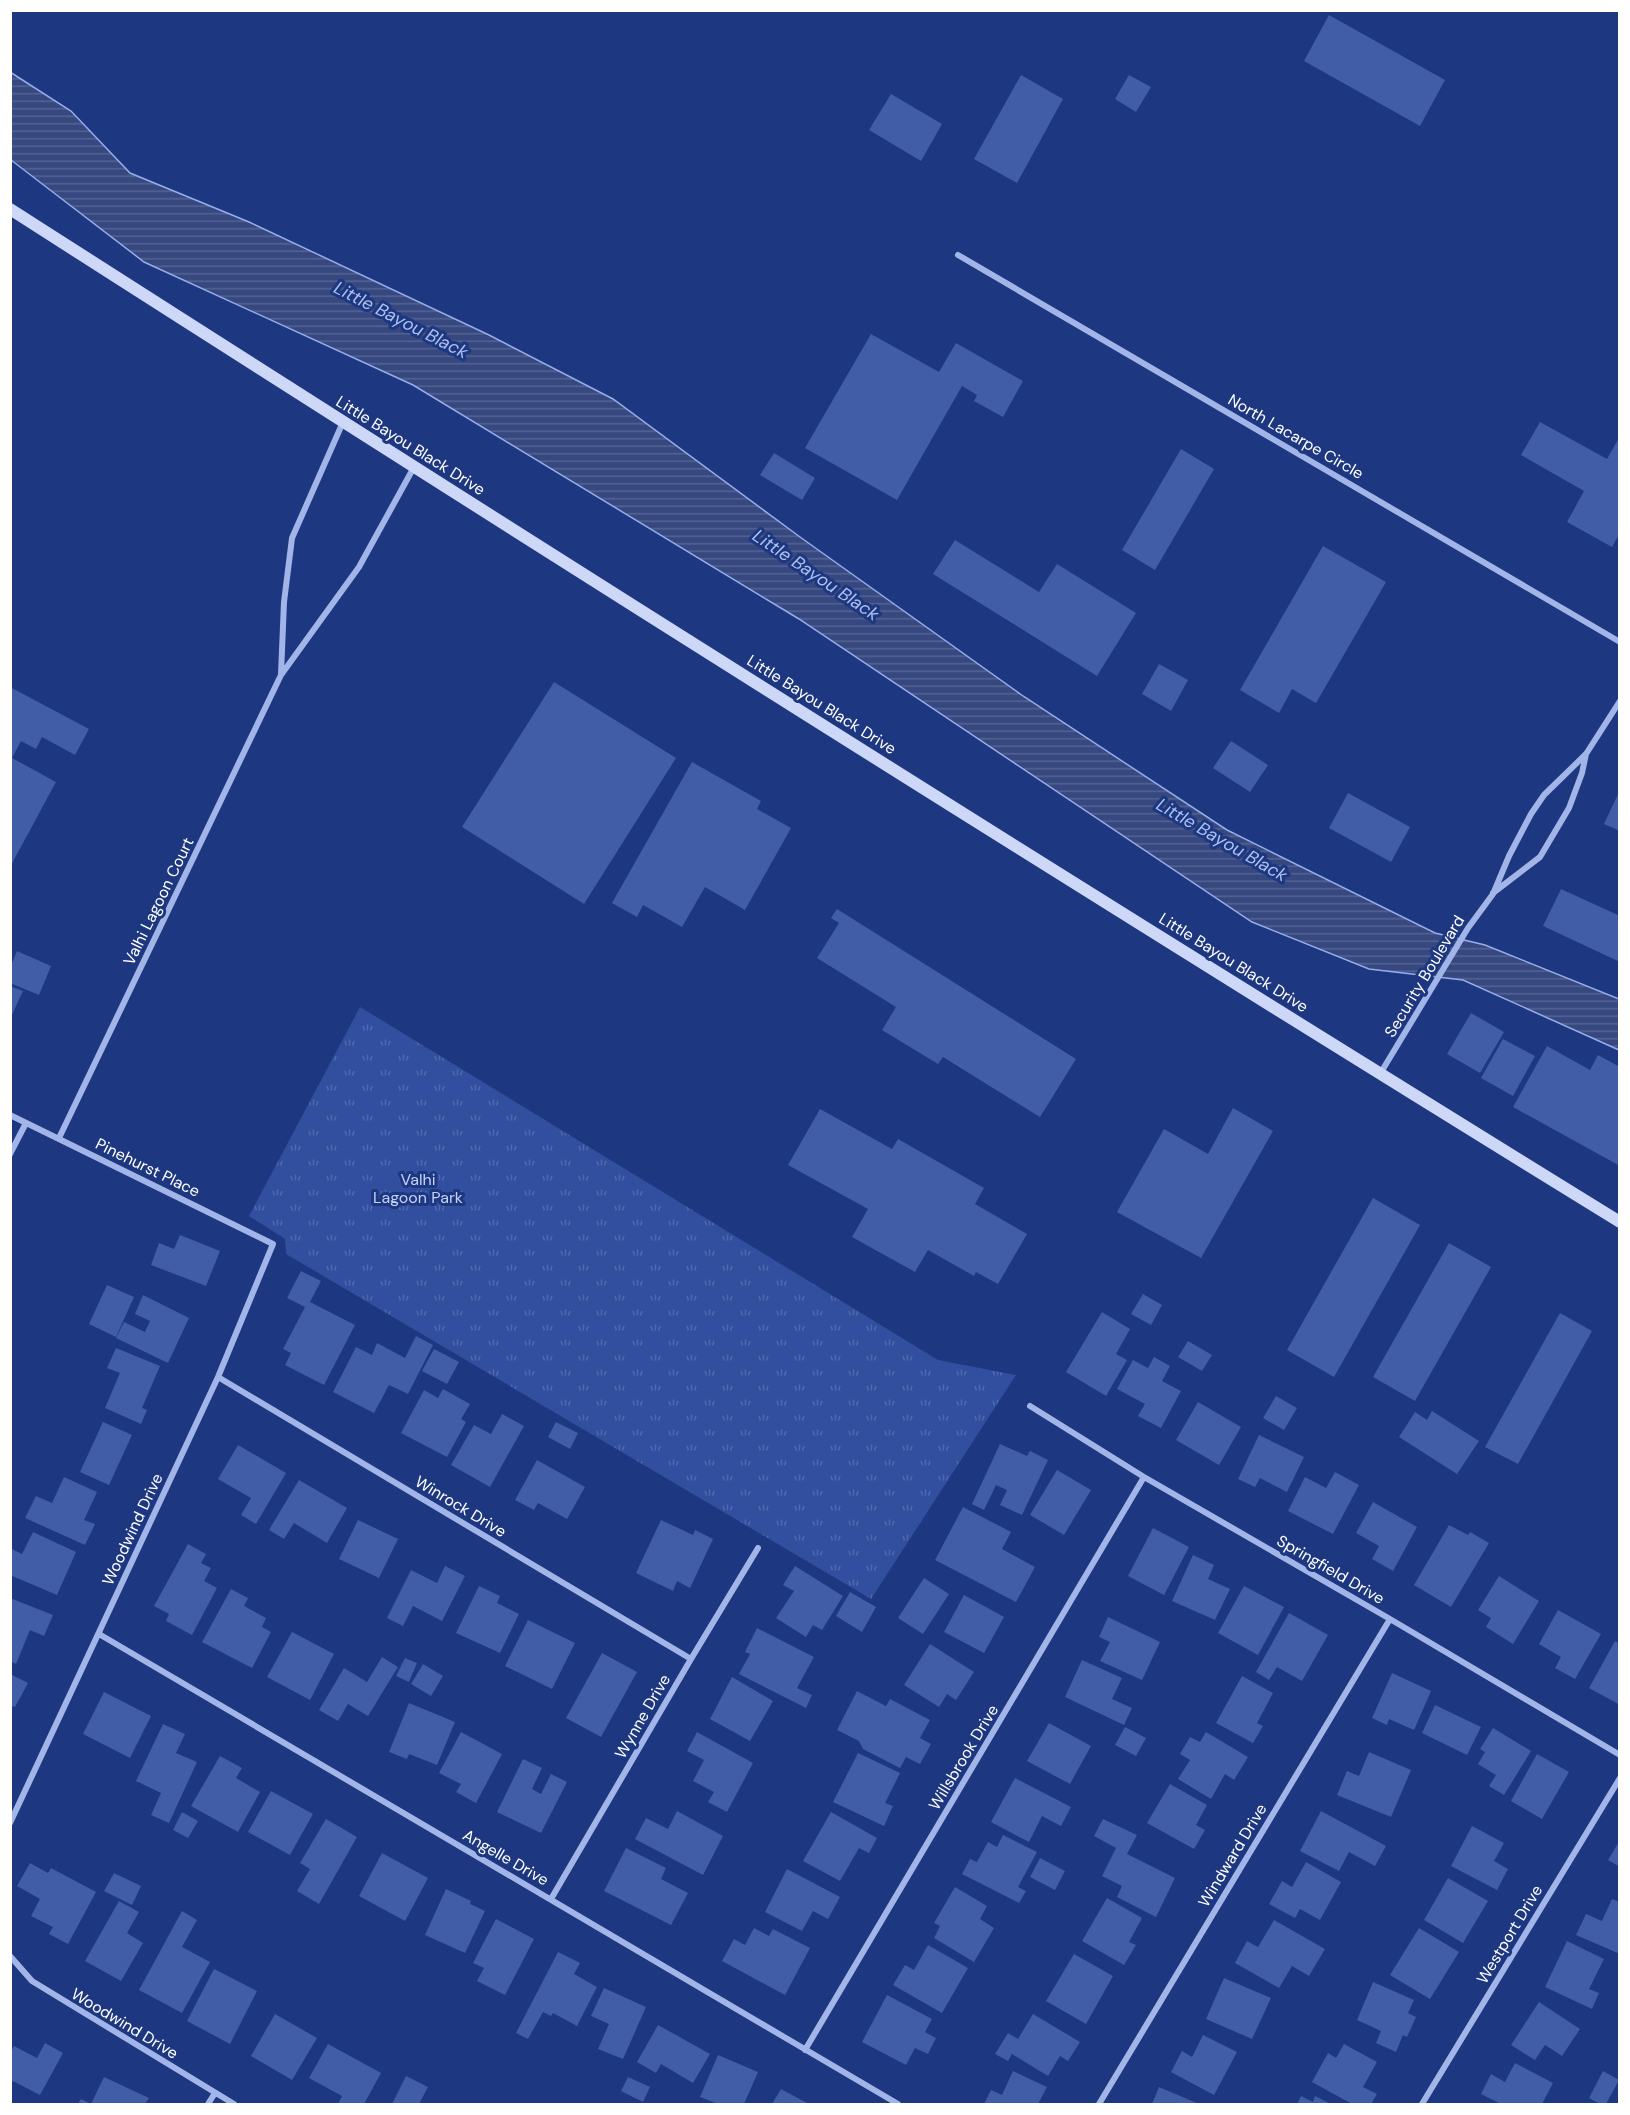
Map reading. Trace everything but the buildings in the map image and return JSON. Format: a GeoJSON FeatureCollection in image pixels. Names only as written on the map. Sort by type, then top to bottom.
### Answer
{"type":"FeatureCollection","features":[{"type":"Feature","properties":{"kind":"main road","name":"Little Bayou Black Drive"},"geometry":{"type":"LineString","coordinates":[[10,209],[414,467],[1380,1074],[1620,1221]]}},
{"type":"Feature","properties":{"kind":"street","name":"North Lacarpe Circle"},"geometry":{"type":"LineString","coordinates":[[958,255],[1620,642]]}},
{"type":"Feature","properties":{"kind":"street","name":"Valhi Lagoon Court"},"geometry":{"type":"LineString","coordinates":[[281,675],[284,602],[292,538],[343,422]]}},
{"type":"Feature","properties":{"kind":"street","name":"Valhi Lagoon Court"},"geometry":{"type":"LineString","coordinates":[[59,1138],[281,675],[359,567],[414,467]]}},
{"type":"Feature","properties":{"kind":"street","name":"Security Boulevard"},"geometry":{"type":"LineString","coordinates":[[1380,1074],[1468,928],[1493,894],[1509,856],[1531,814],[1544,795],[1586,754],[1620,701]]}},
{"type":"Feature","properties":{"kind":"street","name":"Security Boulevard"},"geometry":{"type":"LineString","coordinates":[[1493,894],[1540,857],[1569,808],[1582,773],[1586,754]]}},
{"type":"Feature","properties":{"kind":"street","name":"Pinehurst Place"},"geometry":{"type":"LineString","coordinates":[[10,1115],[273,1244]]}},
{"type":"Feature","properties":{"kind":"street"},"geometry":{"type":"LineString","coordinates":[[10,1154],[26,1123]]}},
{"type":"Feature","properties":{"kind":"street","name":"Woodwind Drive"},"geometry":{"type":"LineString","coordinates":[[10,1823],[218,1377],[273,1244]]}},
{"type":"Feature","properties":{"kind":"street","name":"Winrock Drive"},"geometry":{"type":"LineString","coordinates":[[218,1377],[691,1659]]}},
{"type":"Feature","properties":{"kind":"street","name":"Springfield Drive"},"geometry":{"type":"LineString","coordinates":[[1030,1406],[1144,1477],[1620,1755]]}},
{"type":"Feature","properties":{"kind":"street","name":"Willsbrook Drive"},"geometry":{"type":"LineString","coordinates":[[805,2050],[1144,1477]]}},
{"type":"Feature","properties":{"kind":"street","name":"Wynne Drive"},"geometry":{"type":"LineString","coordinates":[[551,1899],[758,1548]]}},
{"type":"Feature","properties":{"kind":"street","name":"Windward Drive"},"geometry":{"type":"LineString","coordinates":[[1099,2104],[1390,1619]]}},
{"type":"Feature","properties":{"kind":"street","name":"Angelle Drive"},"geometry":{"type":"LineString","coordinates":[[99,1634],[898,2104]]}},
{"type":"Feature","properties":{"kind":"street","name":"Westport Drive"},"geometry":{"type":"LineString","coordinates":[[1422,2104],[1620,1778]]}},
{"type":"Feature","properties":{"kind":"street","name":"Woodwind Drive"},"geometry":{"type":"LineString","coordinates":[[10,1956],[32,1982],[234,2104]]}},
{"type":"Feature","properties":{"kind":"street"},"geometry":{"type":"LineString","coordinates":[[208,2104],[215,2093]]}},
{"type":"Feature","properties":{"kind":"green space","name":"Valhi Lagoon Park"},"geometry":{"type":"Polygon","coordinates":[[[360,1007],[938,1360],[1016,1375],[871,1599],[286,1254],[285,1239],[249,1216],[360,1007]]]}},
{"type":"Feature","properties":{"kind":"water","name":"Little Bayou Black"},"geometry":{"type":"Polygon","coordinates":[[[10,72],[71,111],[130,173],[249,222],[489,335],[613,399],[800,537],[1023,696],[1227,830],[1435,933],[1485,945],[1619,999],[1619,1050],[1463,980],[1369,969],[1252,922],[799,619],[413,385],[144,262],[11,160],[10,72]]]}}]}
